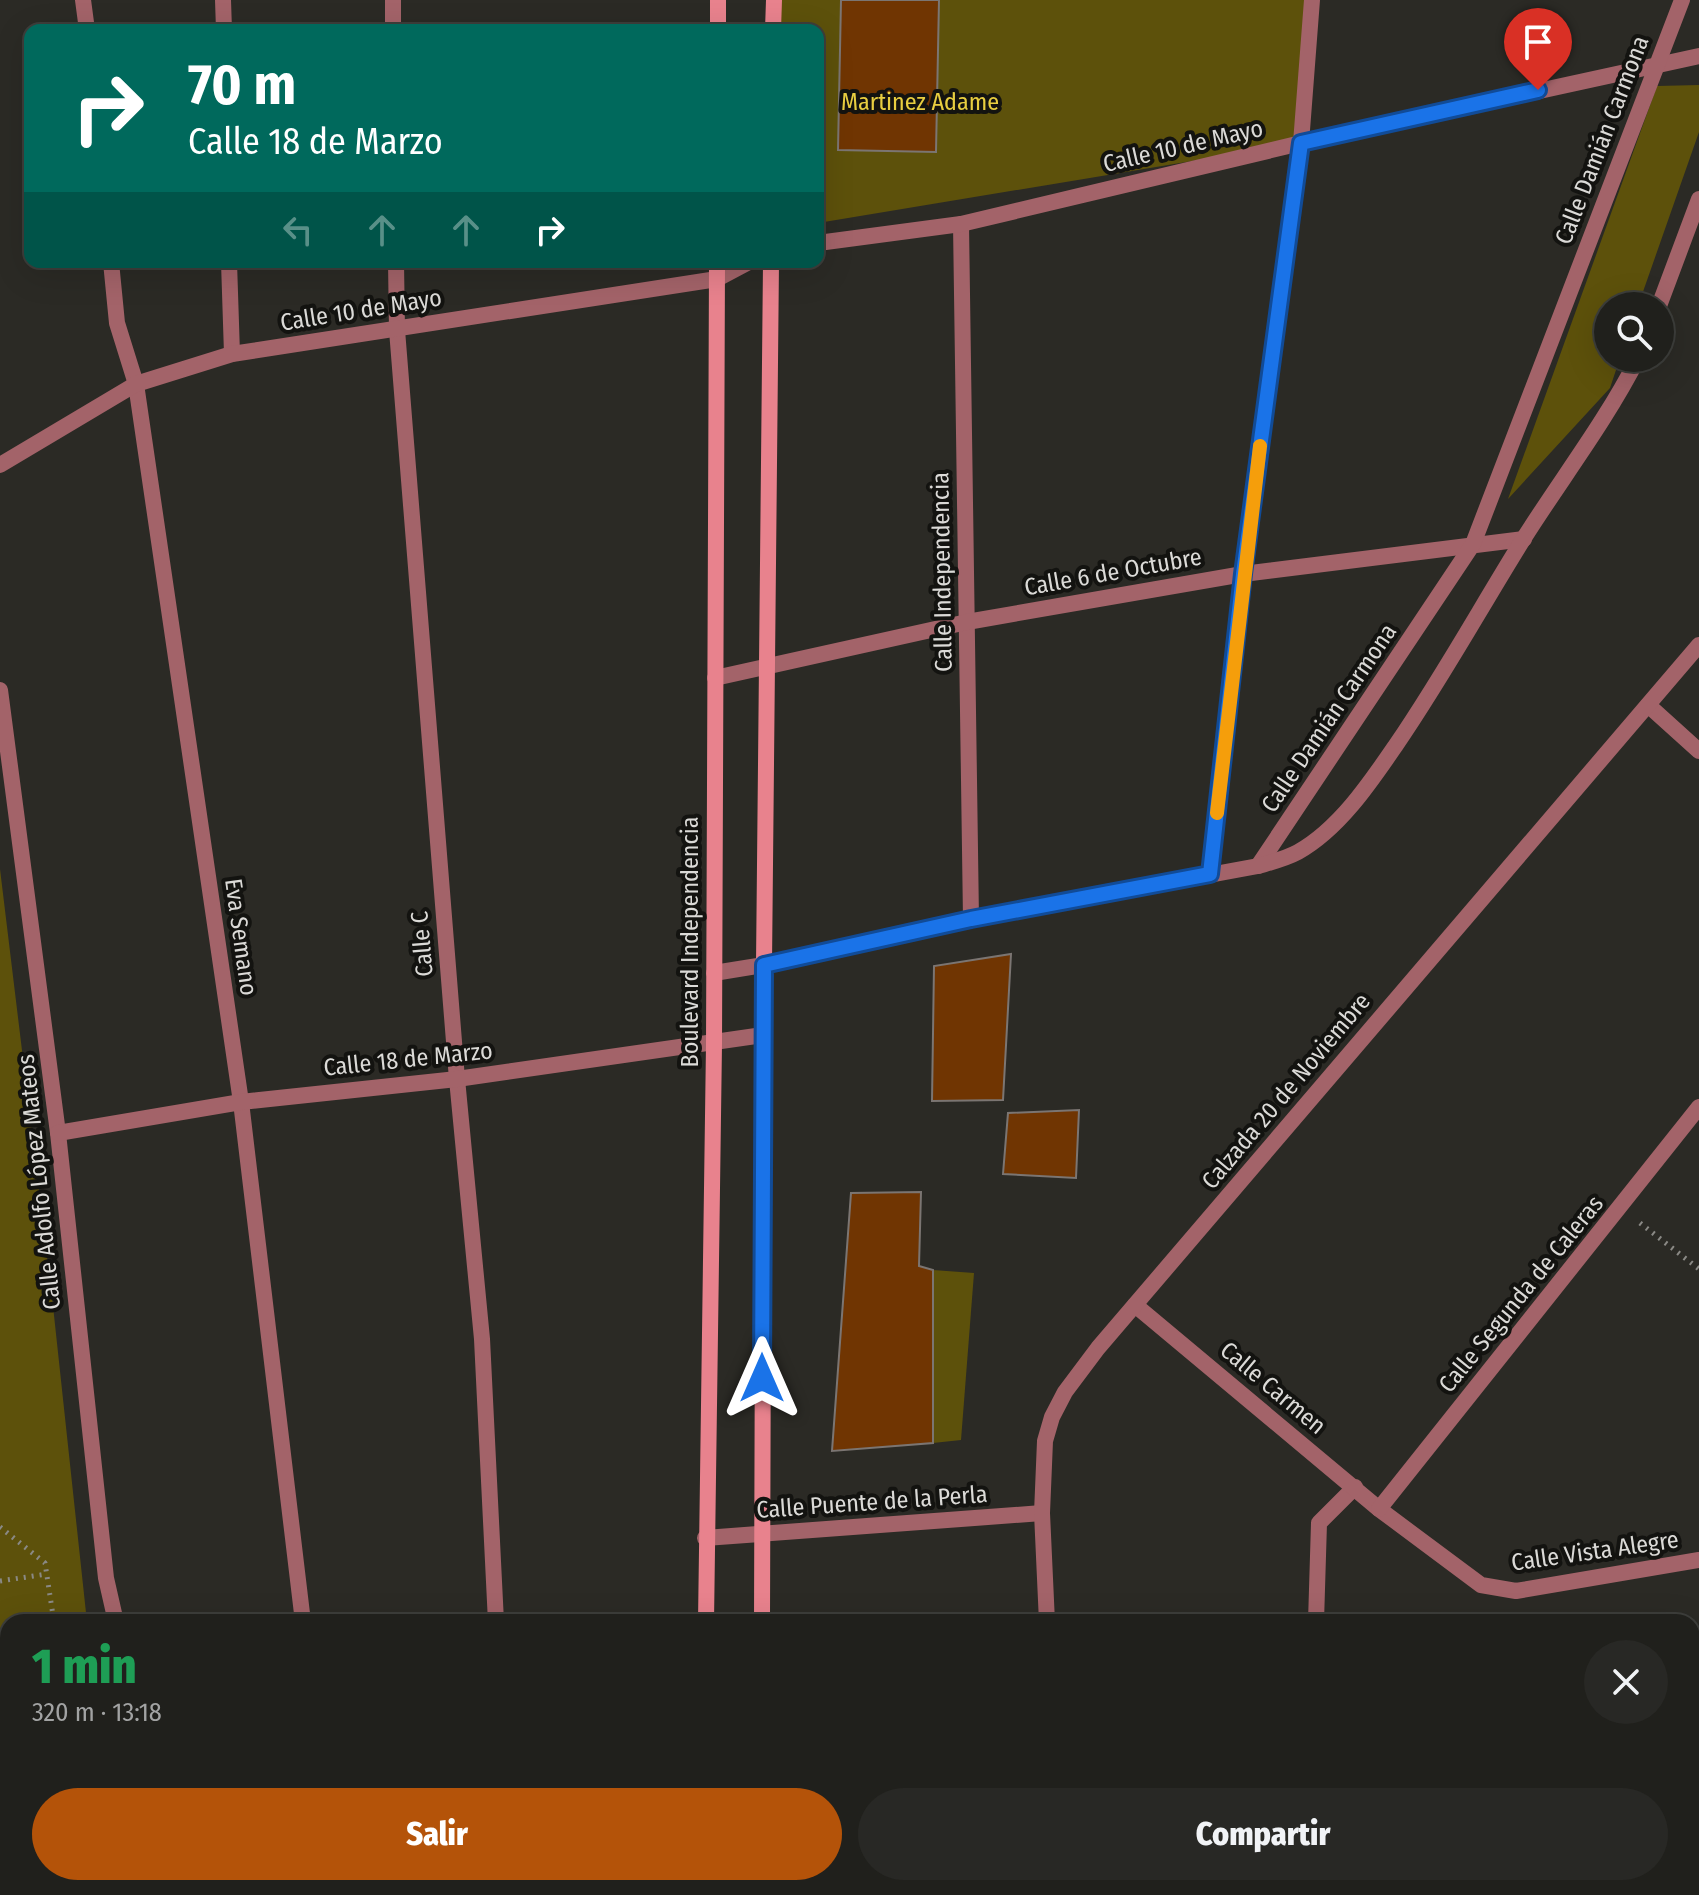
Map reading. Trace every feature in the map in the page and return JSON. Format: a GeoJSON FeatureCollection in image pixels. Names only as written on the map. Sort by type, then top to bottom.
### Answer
{"type":"FeatureCollection","features":[{"type":"Feature","properties":{"kind":"street"},"geometry":{"type":"LineString","coordinates":[[83,0],[86,24]]}},
{"type":"Feature","properties":{"kind":"street"},"geometry":{"type":"LineString","coordinates":[[223,0],[224,24]]}},
{"type":"Feature","properties":{"kind":"street"},"geometry":{"type":"LineString","coordinates":[[393,0],[393,24]]}},
{"type":"Feature","properties":{"kind":"street"},"geometry":{"type":"LineString","coordinates":[[718,0],[718,24]]}},
{"type":"Feature","properties":{"kind":"street"},"geometry":{"type":"LineString","coordinates":[[773,24],[774,0]]}},
{"type":"Feature","properties":{"kind":"street"},"geometry":{"type":"LineString","coordinates":[[1210,874],[1243,574],[1301,143],[1312,0]]}},
{"type":"Feature","properties":{"kind":"street","name":"Calle Damián Carmona"},"geometry":{"type":"LineString","coordinates":[[1258,866],[1473,544],[1682,0]]}},
{"type":"Feature","properties":{"kind":"street","name":"Calle 10 de Mayo"},"geometry":{"type":"LineString","coordinates":[[824,242],[961,224],[1301,143],[1699,56]]}},
{"type":"Feature","properties":{"kind":"street"},"geometry":{"type":"LineString","coordinates":[[1664,292],[1699,199]]}},
{"type":"Feature","properties":{"kind":"street","name":"Calle Independencia"},"geometry":{"type":"LineString","coordinates":[[961,224],[971,919]]}},
{"type":"Feature","properties":{"kind":"street","name":"Eva Semano"},"geometry":{"type":"LineString","coordinates":[[112,268],[117,323],[136,384],[241,1102],[302,1614]]}},
{"type":"Feature","properties":{"kind":"street"},"geometry":{"type":"LineString","coordinates":[[229,268],[232,354]]}},
{"type":"Feature","properties":{"kind":"street","name":"Calle C"},"geometry":{"type":"LineString","coordinates":[[396,268],[397,330],[457,1079],[482,1339],[496,1614]]}},
{"type":"Feature","properties":{"kind":"street"},"geometry":{"type":"LineString","coordinates":[[762,1614],[763,1035],[771,268]]}},
{"type":"Feature","properties":{"kind":"street","name":"Calle 10 de Mayo"},"geometry":{"type":"LineString","coordinates":[[0,465],[136,384],[232,354],[397,330],[717,271]]}},
{"type":"Feature","properties":{"kind":"street","name":"Boulevard Independencia"},"geometry":{"type":"LineString","coordinates":[[706,1614],[714,1044],[717,271]]}},
{"type":"Feature","properties":{"kind":"street"},"geometry":{"type":"LineString","coordinates":[[714,973],[764,965],[971,919],[1258,866],[1300,851],[1327,829],[1357,797],[1431,693],[1524,539],[1631,372]]}},
{"type":"Feature","properties":{"kind":"street","name":"Calle 6 de Octubre"},"geometry":{"type":"LineString","coordinates":[[715,678],[967,622],[1243,574],[1524,539]]}},
{"type":"Feature","properties":{"kind":"street","name":"Calzada 20 de Noviembre"},"geometry":{"type":"LineString","coordinates":[[1047,1614],[1042,1513],[1045,1441],[1052,1417],[1065,1392],[1098,1348],[1699,645]]}},
{"type":"Feature","properties":{"kind":"street","name":"Calle Adolfo López Mateos"},"geometry":{"type":"LineString","coordinates":[[0,690],[58,1133],[106,1578],[114,1614]]}},
{"type":"Feature","properties":{"kind":"street"},"geometry":{"type":"LineString","coordinates":[[1648,705],[1699,751]]}},
{"type":"Feature","properties":{"kind":"street","name":"Calle 18 de Marzo"},"geometry":{"type":"LineString","coordinates":[[58,1133],[241,1102],[457,1079],[763,1035]]}},
{"type":"Feature","properties":{"kind":"street","name":"Calle Segunda de Caleras"},"geometry":{"type":"LineString","coordinates":[[1379,1509],[1621,1209],[1699,1107]]}},
{"type":"Feature","properties":{"kind":"street","name":"Calle Carmen"},"geometry":{"type":"LineString","coordinates":[[1135,1305],[1379,1509]]}},
{"type":"Feature","properties":{"kind":"street"},"geometry":{"type":"LineString","coordinates":[[1316,1614],[1319,1523],[1355,1487]]}},
{"type":"Feature","properties":{"kind":"street","name":"Calle Vista Alegre"},"geometry":{"type":"LineString","coordinates":[[1379,1509],[1481,1585],[1516,1591],[1699,1560]]}},
{"type":"Feature","properties":{"kind":"street","name":"Calle Puente de la Perla"},"geometry":{"type":"LineString","coordinates":[[705,1538],[1042,1513]]}},
{"type":"Feature","properties":{"kind":"path"},"geometry":{"type":"LineString","coordinates":[[1621,1209],[1699,1269]]}},
{"type":"Feature","properties":{"kind":"path"},"geometry":{"type":"LineString","coordinates":[[0,1527],[45,1563],[53,1614]]}},
{"type":"Feature","properties":{"kind":"path"},"geometry":{"type":"LineString","coordinates":[[0,1581],[47,1574]]}},
{"type":"Feature","properties":{"kind":"green space","name":"Martinez Adame"},"geometry":{"type":"Polygon","coordinates":[[[778,0],[1317,0],[1301,143],[824,222],[824,24],[778,24],[778,0]]]}},
{"type":"Feature","properties":{"kind":"green space"},"geometry":{"type":"Polygon","coordinates":[[[1699,85],[1699,132],[1643,292],[1594,292],[1594,372],[1615,372],[1610,388],[1508,499],[1657,86],[1699,85]]]}},
{"type":"Feature","properties":{"kind":"green space"},"geometry":{"type":"Polygon","coordinates":[[[0,869],[53,1306],[86,1614],[0,1614],[0,869]]]}},
{"type":"Feature","properties":{"kind":"green space"},"geometry":{"type":"Polygon","coordinates":[[[933,1270],[974,1273],[961,1440],[933,1443],[933,1270]]]}},
{"type":"Feature","properties":{"kind":"building"},"geometry":{"type":"Polygon","coordinates":[[[841,0],[939,0],[936,152],[838,150],[841,0]]]}},
{"type":"Feature","properties":{"kind":"building"},"geometry":{"type":"Polygon","coordinates":[[[1011,954],[1003,1100],[932,1101],[934,966],[1011,954]]]}},
{"type":"Feature","properties":{"kind":"building"},"geometry":{"type":"Polygon","coordinates":[[[1079,1110],[1076,1178],[1003,1174],[1008,1113],[1079,1110]]]}},
{"type":"Feature","properties":{"kind":"building"},"geometry":{"type":"Polygon","coordinates":[[[921,1192],[919,1266],[933,1270],[933,1443],[832,1451],[851,1193],[921,1192]]]}},
{"type":"Feature","properties":{"kind":"slow traffic"},"geometry":{"type":"LineString","coordinates":[[1217,813],[1260,446]]}},
{"type":"Feature","properties":{"kind":"route"},"geometry":{"type":"LineString","coordinates":[[762,1378],[764,965],[971,919],[1210,874],[1243,574],[1301,143],[1538,90]]}}]}
